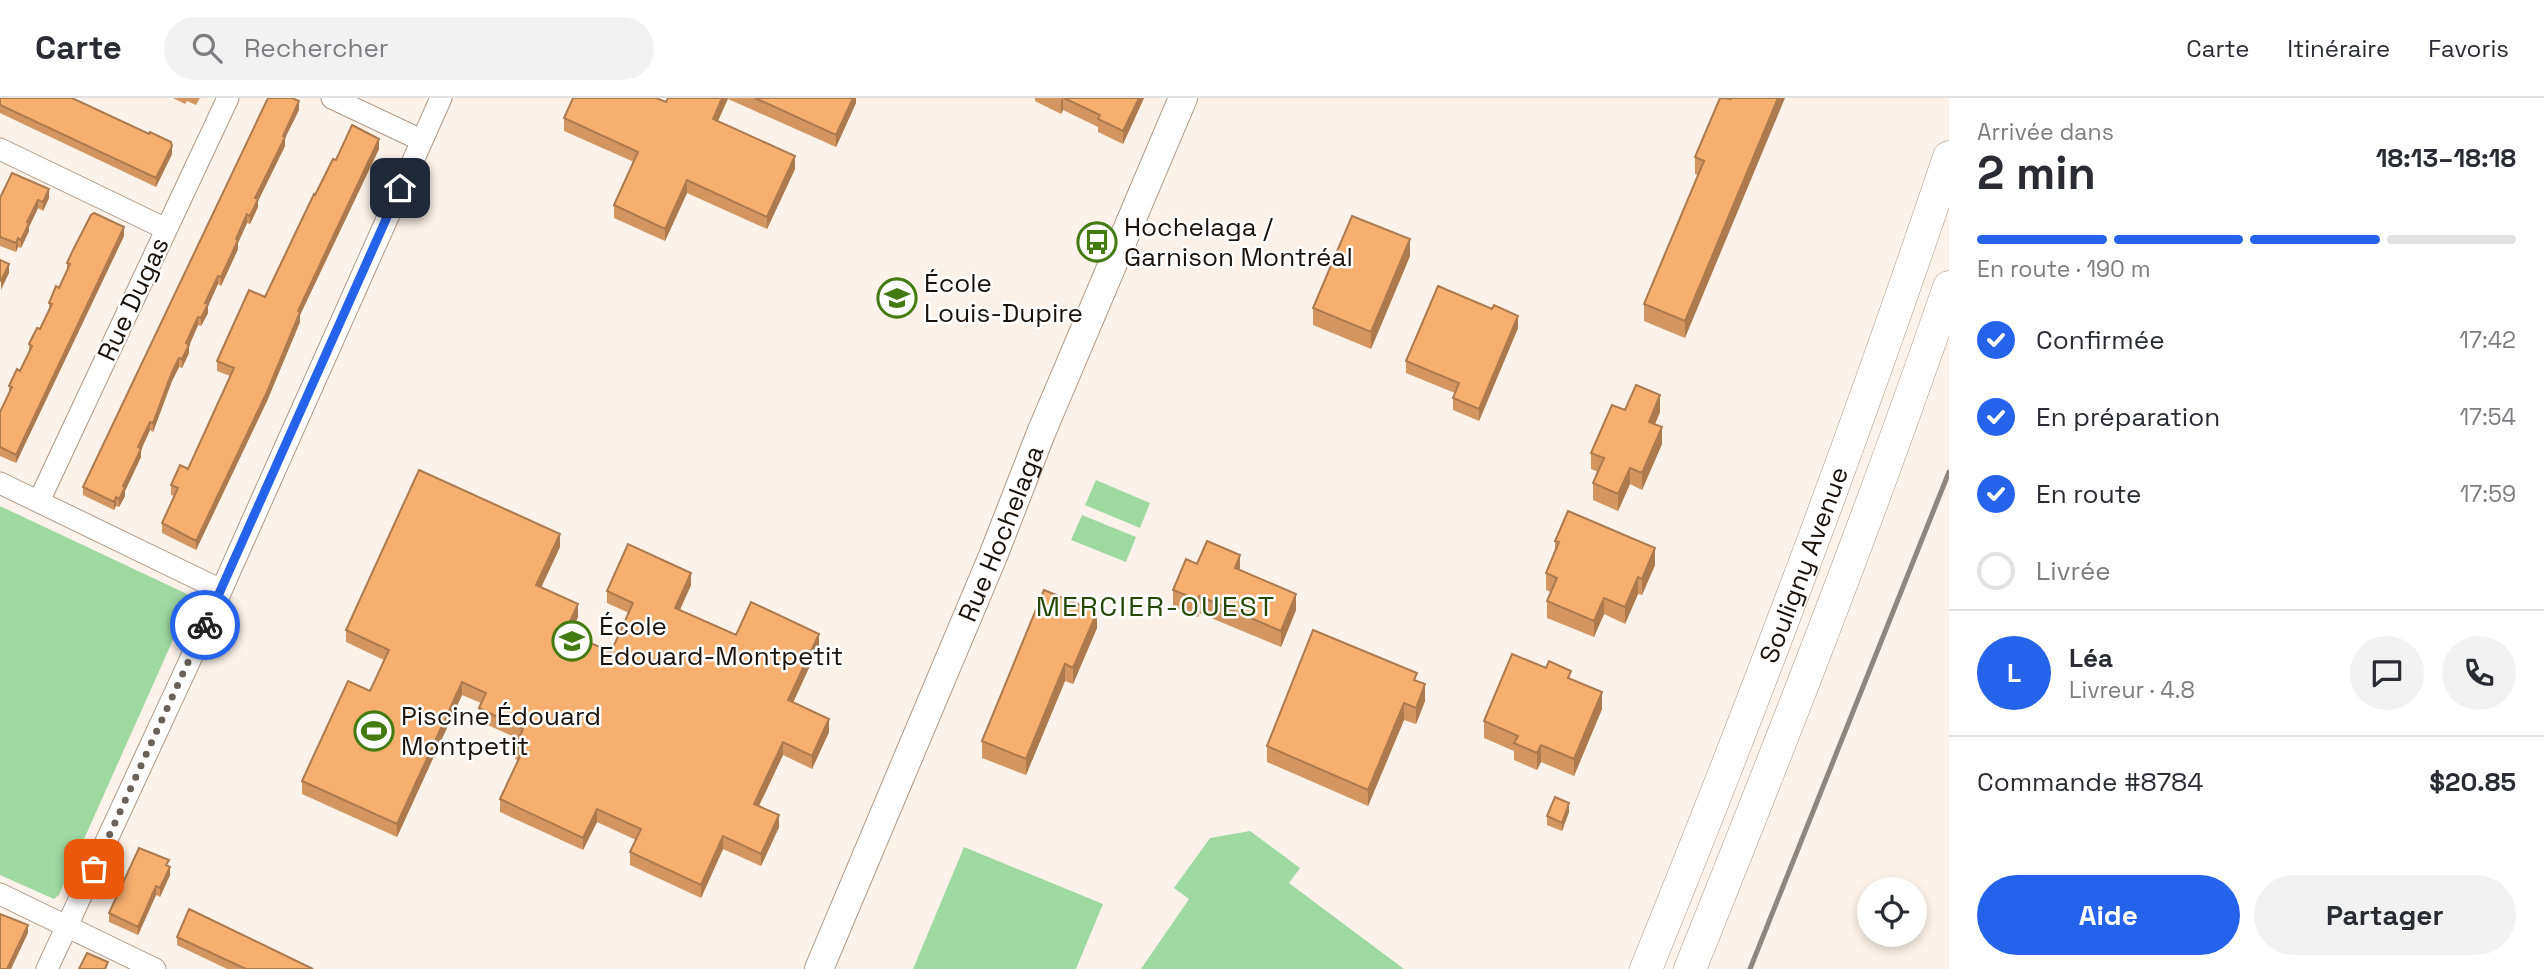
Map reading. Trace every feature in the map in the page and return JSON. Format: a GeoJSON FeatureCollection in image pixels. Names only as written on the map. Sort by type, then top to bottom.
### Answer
{"type":"FeatureCollection","features":[{"type":"Feature","properties":{"kind":"highway","name":"Souligny Avenue"},"geometry":{"type":"LineString","coordinates":[[1646,969],[1830,499],[1949,157]]}},
{"type":"Feature","properties":{"kind":"highway","name":"Souligny Avenue"},"geometry":{"type":"LineString","coordinates":[[1690,969],[1818,650],[1949,287]]}},
{"type":"Feature","properties":{"kind":"main road","name":"Rue Hochelaga"},"geometry":{"type":"LineString","coordinates":[[819,969],[1183,98]]}},
{"type":"Feature","properties":{"kind":"street","name":"Rue Dugas"},"geometry":{"type":"LineString","coordinates":[[39,501],[228,98]]}},
{"type":"Feature","properties":{"kind":"street"},"geometry":{"type":"LineString","coordinates":[[332,98],[421,140]]}},
{"type":"Feature","properties":{"kind":"street"},"geometry":{"type":"LineString","coordinates":[[47,969],[221,590],[441,98]]}},
{"type":"Feature","properties":{"kind":"street"},"geometry":{"type":"LineString","coordinates":[[0,149],[166,229]]}},
{"type":"Feature","properties":{"kind":"street"},"geometry":{"type":"LineString","coordinates":[[0,483],[221,590]]}},
{"type":"Feature","properties":{"kind":"street"},"geometry":{"type":"LineString","coordinates":[[0,894],[155,969]]}},
{"type":"Feature","properties":{"kind":"green space"},"geometry":{"type":"Polygon","coordinates":[[[1096,480],[1150,503],[1140,528],[1085,505],[1096,480]]]}},
{"type":"Feature","properties":{"kind":"green space"},"geometry":{"type":"Polygon","coordinates":[[[0,506],[187,594],[190,602],[59,895],[54,899],[0,875],[0,506]]]}},
{"type":"Feature","properties":{"kind":"green space"},"geometry":{"type":"Polygon","coordinates":[[[1082,515],[1136,537],[1126,562],[1071,540],[1082,515]]]}},
{"type":"Feature","properties":{"kind":"green space"},"geometry":{"type":"Polygon","coordinates":[[[1250,831],[1300,868],[1289,883],[1404,969],[1141,969],[1189,899],[1174,888],[1210,838],[1250,831]]]}},
{"type":"Feature","properties":{"kind":"green space"},"geometry":{"type":"Polygon","coordinates":[[[964,847],[1103,904],[1076,969],[913,969],[964,847]]]}},
{"type":"Feature","properties":{"kind":"building"},"geometry":{"type":"Polygon","coordinates":[[[0,98],[72,98],[171,142],[172,146],[156,178],[0,105],[0,98]]]}},
{"type":"Feature","properties":{"kind":"building"},"geometry":{"type":"Polygon","coordinates":[[[268,98],[292,98],[299,101],[283,136],[285,137],[255,198],[258,199],[250,216],[247,214],[221,277],[218,276],[205,303],[208,304],[201,318],[198,317],[186,343],[189,345],[172,372],[153,423],[150,422],[138,447],[141,449],[123,486],[125,487],[119,499],[116,497],[114,502],[83,487],[268,98]]]}},
{"type":"Feature","properties":{"kind":"building"},"geometry":{"type":"Polygon","coordinates":[[[573,98],[656,98],[666,102],[668,98],[722,98],[713,119],[795,156],[767,217],[687,180],[665,229],[614,205],[638,152],[564,118],[573,98]]]}},
{"type":"Feature","properties":{"kind":"building"},"geometry":{"type":"Polygon","coordinates":[[[755,98],[853,98],[836,135],[755,98]]]}},
{"type":"Feature","properties":{"kind":"building"},"geometry":{"type":"Polygon","coordinates":[[[1064,98],[1139,98],[1123,131],[1098,119],[1100,115],[1064,98]]]}},
{"type":"Feature","properties":{"kind":"building"},"geometry":{"type":"Polygon","coordinates":[[[1720,98],[1778,98],[1685,321],[1644,304],[1704,161],[1695,157],[1720,98]]]}},
{"type":"Feature","properties":{"kind":"building"},"geometry":{"type":"Polygon","coordinates":[[[352,125],[379,139],[298,311],[300,312],[267,392],[196,541],[162,523],[178,488],[171,485],[180,465],[188,469],[234,368],[217,361],[249,290],[265,297],[314,194],[333,159],[336,160],[352,125]]]}},
{"type":"Feature","properties":{"kind":"building"},"geometry":{"type":"Polygon","coordinates":[[[12,173],[49,189],[43,202],[38,200],[21,240],[18,238],[16,243],[0,237],[0,198],[12,173]]]}},
{"type":"Feature","properties":{"kind":"building"},"geometry":{"type":"Polygon","coordinates":[[[94,213],[124,227],[16,455],[0,447],[0,412],[17,369],[20,371],[32,346],[29,344],[52,304],[49,303],[70,264],[67,263],[73,250],[94,213]]]}},
{"type":"Feature","properties":{"kind":"building"},"geometry":{"type":"Polygon","coordinates":[[[1352,216],[1410,239],[1371,332],[1313,308],[1352,216]]]}},
{"type":"Feature","properties":{"kind":"building"},"geometry":{"type":"Polygon","coordinates":[[[0,260],[9,264],[1,281],[0,280],[0,260]]]}},
{"type":"Feature","properties":{"kind":"building"},"geometry":{"type":"Polygon","coordinates":[[[1438,286],[1492,309],[1494,305],[1518,316],[1479,409],[1453,398],[1459,383],[1406,361],[1438,286]]]}},
{"type":"Feature","properties":{"kind":"building"},"geometry":{"type":"Polygon","coordinates":[[[1636,385],[1660,395],[1649,422],[1662,427],[1642,473],[1630,468],[1618,494],[1593,483],[1604,458],[1591,453],[1612,405],[1625,410],[1636,385]]]}},
{"type":"Feature","properties":{"kind":"building"},"geometry":{"type":"Polygon","coordinates":[[[419,470],[560,534],[536,585],[578,604],[565,632],[611,652],[633,603],[607,591],[628,544],[691,573],[675,608],[736,635],[751,602],[819,634],[788,700],[829,719],[812,756],[783,742],[754,804],[779,815],[761,854],[723,836],[701,885],[630,852],[641,829],[597,809],[583,838],[500,799],[523,750],[515,746],[523,729],[479,708],[486,693],[462,682],[397,824],[302,781],[348,681],[370,691],[389,650],[346,630],[419,470]]]}},
{"type":"Feature","properties":{"kind":"building"},"geometry":{"type":"Polygon","coordinates":[[[1568,511],[1655,548],[1642,579],[1638,577],[1625,607],[1604,598],[1594,621],[1547,601],[1557,578],[1546,573],[1559,542],[1555,541],[1568,511]]]}},
{"type":"Feature","properties":{"kind":"building"},"geometry":{"type":"Polygon","coordinates":[[[1207,541],[1240,555],[1235,568],[1296,594],[1281,631],[1199,596],[1198,600],[1173,590],[1186,559],[1197,564],[1207,541]]]}},
{"type":"Feature","properties":{"kind":"building"},"geometry":{"type":"Polygon","coordinates":[[[1044,590],[1097,612],[1073,668],[1065,664],[1026,759],[982,741],[1044,590]]]}},
{"type":"Feature","properties":{"kind":"building"},"geometry":{"type":"Polygon","coordinates":[[[1313,630],[1417,673],[1414,680],[1425,684],[1416,708],[1404,703],[1368,790],[1267,746],[1313,630]]]}},
{"type":"Feature","properties":{"kind":"building"},"geometry":{"type":"Polygon","coordinates":[[[1512,654],[1546,668],[1549,661],[1571,671],[1568,678],[1602,692],[1574,759],[1541,745],[1537,753],[1514,743],[1518,736],[1484,721],[1512,654]]]}},
{"type":"Feature","properties":{"kind":"building"},"geometry":{"type":"Polygon","coordinates":[[[1555,797],[1569,803],[1562,823],[1547,816],[1555,797]]]}},
{"type":"Feature","properties":{"kind":"building"},"geometry":{"type":"Polygon","coordinates":[[[139,848],[169,860],[166,865],[170,867],[160,888],[156,886],[138,927],[109,913],[139,848]]]}},
{"type":"Feature","properties":{"kind":"building"},"geometry":{"type":"Polygon","coordinates":[[[189,909],[313,969],[246,969],[177,937],[189,909]]]}},
{"type":"Feature","properties":{"kind":"building"},"geometry":{"type":"Polygon","coordinates":[[[0,914],[28,925],[7,969],[0,969],[0,914]]]}},
{"type":"Feature","properties":{"kind":"building"},"geometry":{"type":"Polygon","coordinates":[[[87,953],[108,962],[105,969],[79,969],[87,953]]]}},
{"type":"Feature","properties":{"kind":"railway"},"geometry":{"type":"LineString","coordinates":[[1750,969],[1949,472]]}},
{"type":"Feature","properties":{"kind":"way so far"},"geometry":{"type":"LineString","coordinates":[[94,869],[205,625]]}},
{"type":"Feature","properties":{"kind":"place","name":"Hochelaga / Garnison Montréal"},"geometry":{"type":"Point","coordinates":[1097,242]}},
{"type":"Feature","properties":{"kind":"place","name":"École Louis-Dupire"},"geometry":{"type":"Point","coordinates":[897,298]}},
{"type":"Feature","properties":{"kind":"place","name":"École Edouard-Montpetit"},"geometry":{"type":"Point","coordinates":[572,641]}},
{"type":"Feature","properties":{"kind":"place","name":"Piscine Édouard Montpetit"},"geometry":{"type":"Point","coordinates":[374,731]}},
{"type":"Feature","properties":{"kind":"district","name":"MERCIER-OUEST"},"geometry":{"type":"Point","coordinates":[1156,606]}},
{"type":"Feature","properties":{"kind":"route"},"geometry":{"type":"LineString","coordinates":[[205,625],[400,188]]}}]}
